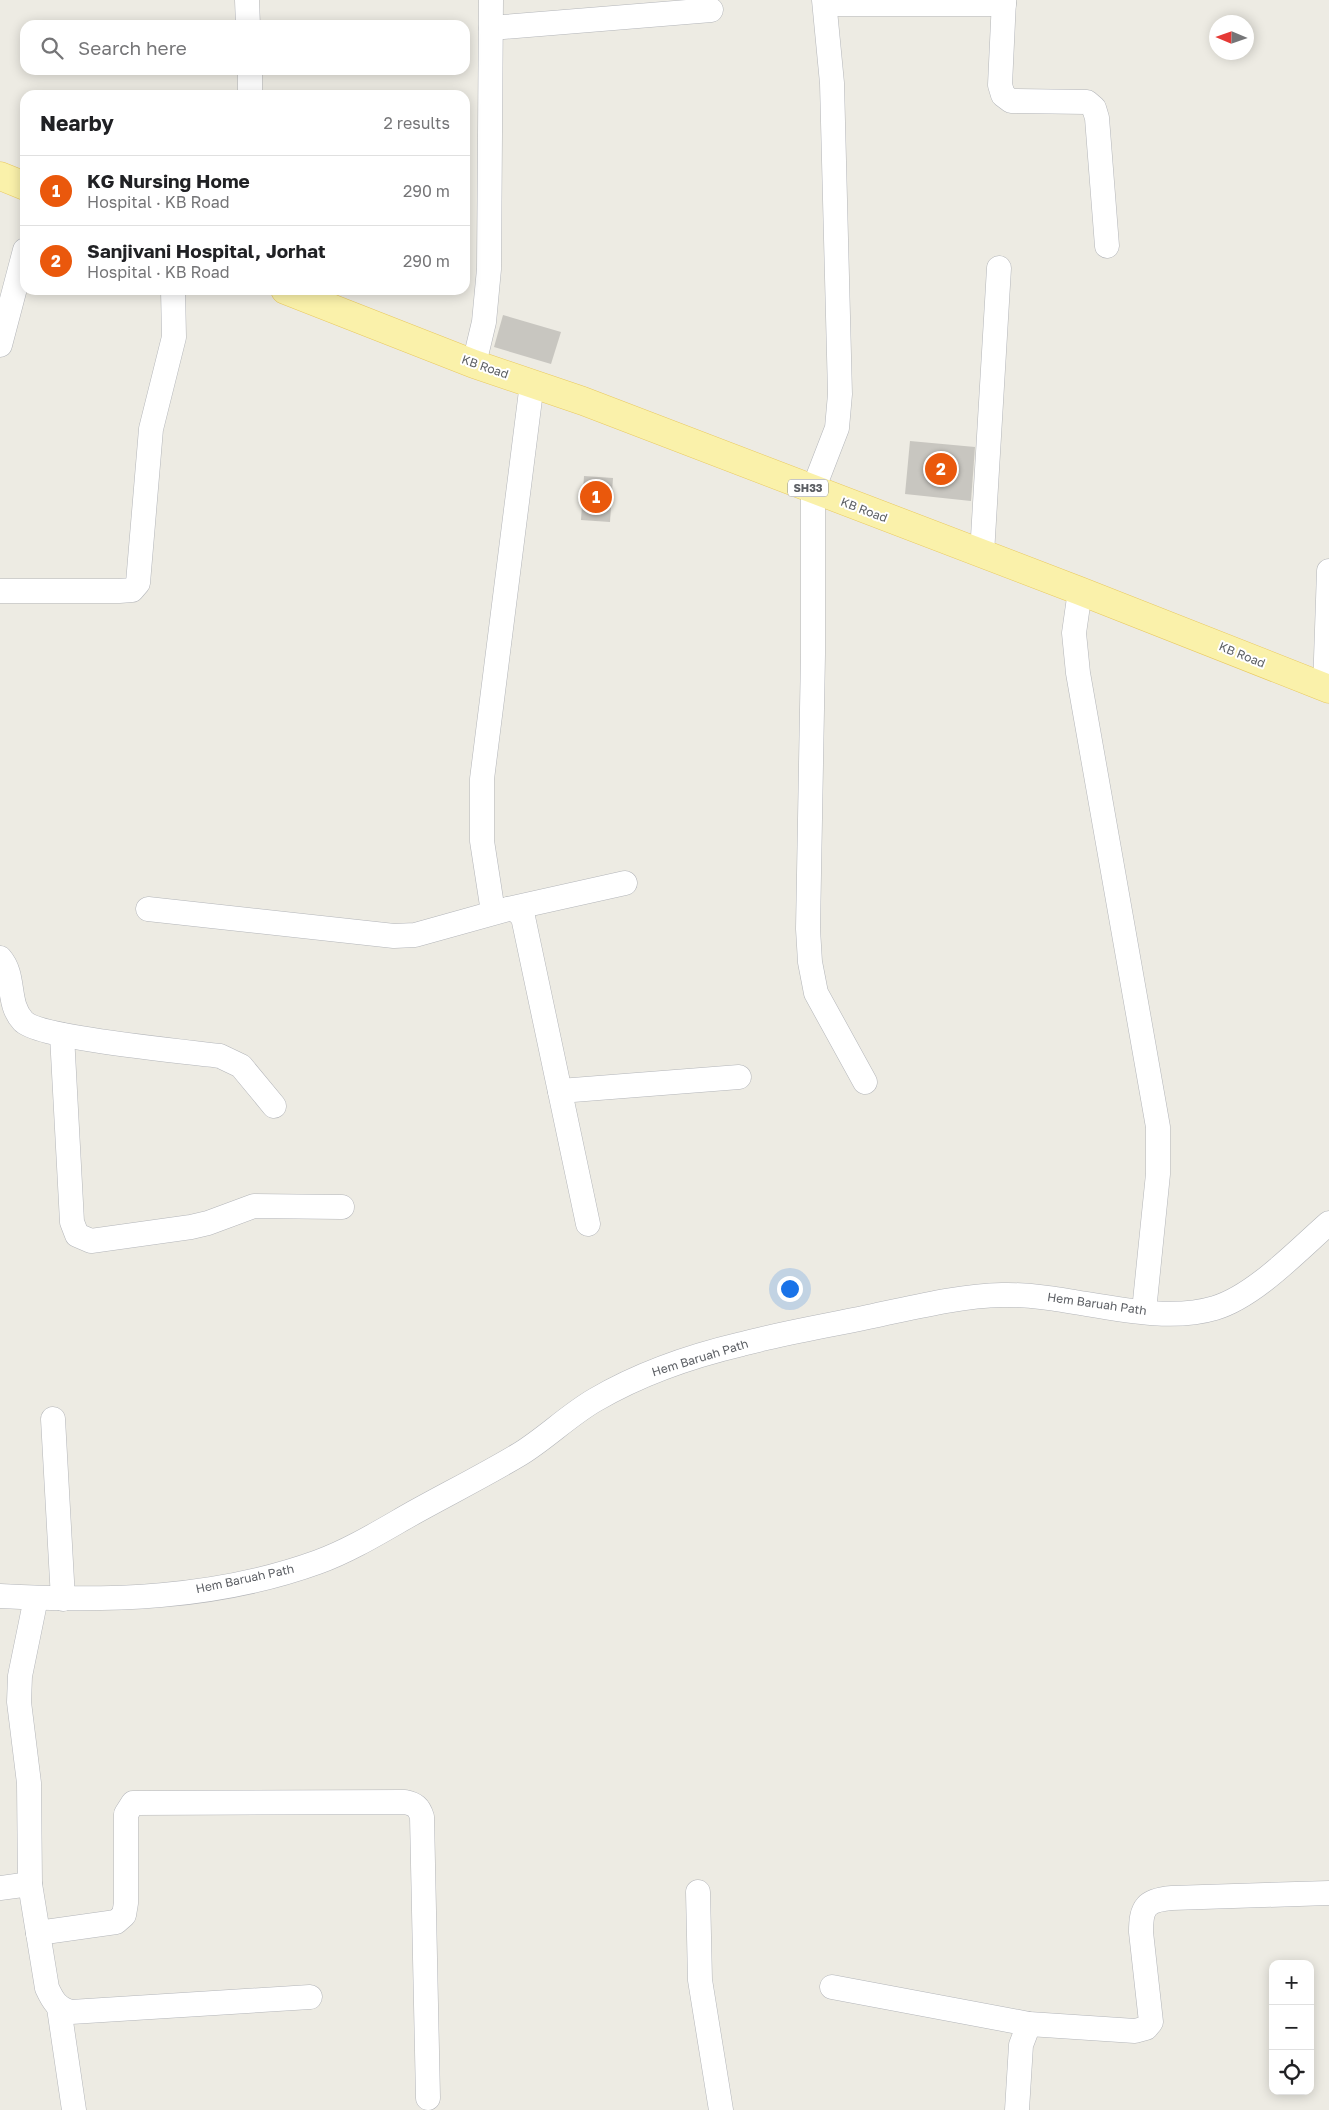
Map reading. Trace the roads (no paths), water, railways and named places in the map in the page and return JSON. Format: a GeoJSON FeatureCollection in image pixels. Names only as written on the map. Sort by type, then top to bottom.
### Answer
{"type":"FeatureCollection","features":[{"type":"Feature","properties":{"kind":"main road"},"geometry":{"type":"LineString","coordinates":[[0,176],[20,184]]}},
{"type":"Feature","properties":{"kind":"main road","name":"KB Road"},"geometry":{"type":"LineString","coordinates":[[304,295],[474,364],[532,383],[1080,591],[1327,688]]}},
{"type":"Feature","properties":{"kind":"street"},"geometry":{"type":"LineString","coordinates":[[247,0],[248,20]]}},
{"type":"Feature","properties":{"kind":"street"},"geometry":{"type":"LineString","coordinates":[[474,364],[484,322],[489,269],[491,0]]}},
{"type":"Feature","properties":{"kind":"street"},"geometry":{"type":"LineString","coordinates":[[865,1082],[816,993],[810,962],[808,929],[813,654],[813,490],[831,446],[840,412],[832,83],[824,2],[1004,2],[1000,85],[1003,95],[1011,101],[1087,102],[1094,108],[1097,118],[1107,246]]}},
{"type":"Feature","properties":{"kind":"street"},"geometry":{"type":"LineString","coordinates":[[491,28],[711,10]]}},
{"type":"Feature","properties":{"kind":"street"},"geometry":{"type":"LineString","coordinates":[[250,75],[250,90]]}},
{"type":"Feature","properties":{"kind":"street"},"geometry":{"type":"LineString","coordinates":[[982,554],[999,268]]}},
{"type":"Feature","properties":{"kind":"street"},"geometry":{"type":"LineString","coordinates":[[0,345],[20,269]]}},
{"type":"Feature","properties":{"kind":"street"},"geometry":{"type":"LineString","coordinates":[[0,591],[119,591],[132,590],[138,583],[151,429],[174,337],[173,295]]}},
{"type":"Feature","properties":{"kind":"street"},"geometry":{"type":"LineString","coordinates":[[501,911],[482,841],[482,780],[532,383]]}},
{"type":"Feature","properties":{"kind":"street"},"geometry":{"type":"LineString","coordinates":[[1327,688],[1329,571]]}},
{"type":"Feature","properties":{"kind":"street"},"geometry":{"type":"LineString","coordinates":[[1080,591],[1074,633],[1078,673],[1158,1127],[1158,1174],[1144,1311]]}},
{"type":"Feature","properties":{"kind":"street"},"geometry":{"type":"LineString","coordinates":[[148,909],[394,936],[415,935],[501,911],[625,883]]}},
{"type":"Feature","properties":{"kind":"street"},"geometry":{"type":"LineString","coordinates":[[501,911],[516,910],[523,917],[588,1224]]}},
{"type":"Feature","properties":{"kind":"street"},"geometry":{"type":"LineString","coordinates":[[0,958],[8,970],[11,996],[16,1012],[31,1027],[62,1035],[220,1056],[241,1066],[274,1106]]}},
{"type":"Feature","properties":{"kind":"street"},"geometry":{"type":"LineString","coordinates":[[62,1035],[72,1222],[76,1235],[91,1241],[190,1227],[208,1223],[254,1206],[342,1207]]}},
{"type":"Feature","properties":{"kind":"street"},"geometry":{"type":"LineString","coordinates":[[560,1091],[739,1077]]}},
{"type":"Feature","properties":{"kind":"street","name":"Hem Baruah Path"},"geometry":{"type":"LineString","coordinates":[[0,1596],[63,1599],[165,1595],[277,1575],[321,1561],[524,1451],[593,1401],[620,1386],[684,1360],[743,1343],[945,1301],[980,1296],[1029,1296],[1144,1311],[1197,1312],[1217,1308],[1278,1269],[1329,1223]]}},
{"type":"Feature","properties":{"kind":"street"},"geometry":{"type":"LineString","coordinates":[[54,1419],[63,1599]]}},
{"type":"Feature","properties":{"kind":"street"},"geometry":{"type":"LineString","coordinates":[[36,1598],[19,1688],[21,1726],[29,1783],[30,1884],[47,1988],[59,2008],[74,2110]]}},
{"type":"Feature","properties":{"kind":"street"},"geometry":{"type":"LineString","coordinates":[[38,1933],[116,1922],[124,1915],[126,1903],[125,1821],[128,1807],[133,1803],[405,1802],[413,1804],[419,1808],[422,1817],[428,2098]]}},
{"type":"Feature","properties":{"kind":"street"},"geometry":{"type":"LineString","coordinates":[[0,1888],[30,1884]]}},
{"type":"Feature","properties":{"kind":"street"},"geometry":{"type":"LineString","coordinates":[[698,1892],[700,1980],[721,2110]]}},
{"type":"Feature","properties":{"kind":"street"},"geometry":{"type":"LineString","coordinates":[[832,1987],[1029,2024],[1135,2031],[1146,2028],[1150,2022],[1151,2010],[1141,1919],[1144,1909],[1149,1903],[1158,1899],[1329,1893]]}},
{"type":"Feature","properties":{"kind":"street"},"geometry":{"type":"LineString","coordinates":[[59,2008],[84,2012],[310,1997]]}},
{"type":"Feature","properties":{"kind":"street"},"geometry":{"type":"LineString","coordinates":[[1017,2110],[1021,2045],[1029,2024]]}},
{"type":"Feature","properties":{"kind":"place","name":"Sanjivani Hospital, Jorhat"},"geometry":{"type":"Point","coordinates":[941,469]}},
{"type":"Feature","properties":{"kind":"place","name":"KG Nursing Home"},"geometry":{"type":"Point","coordinates":[596,497]}}]}
